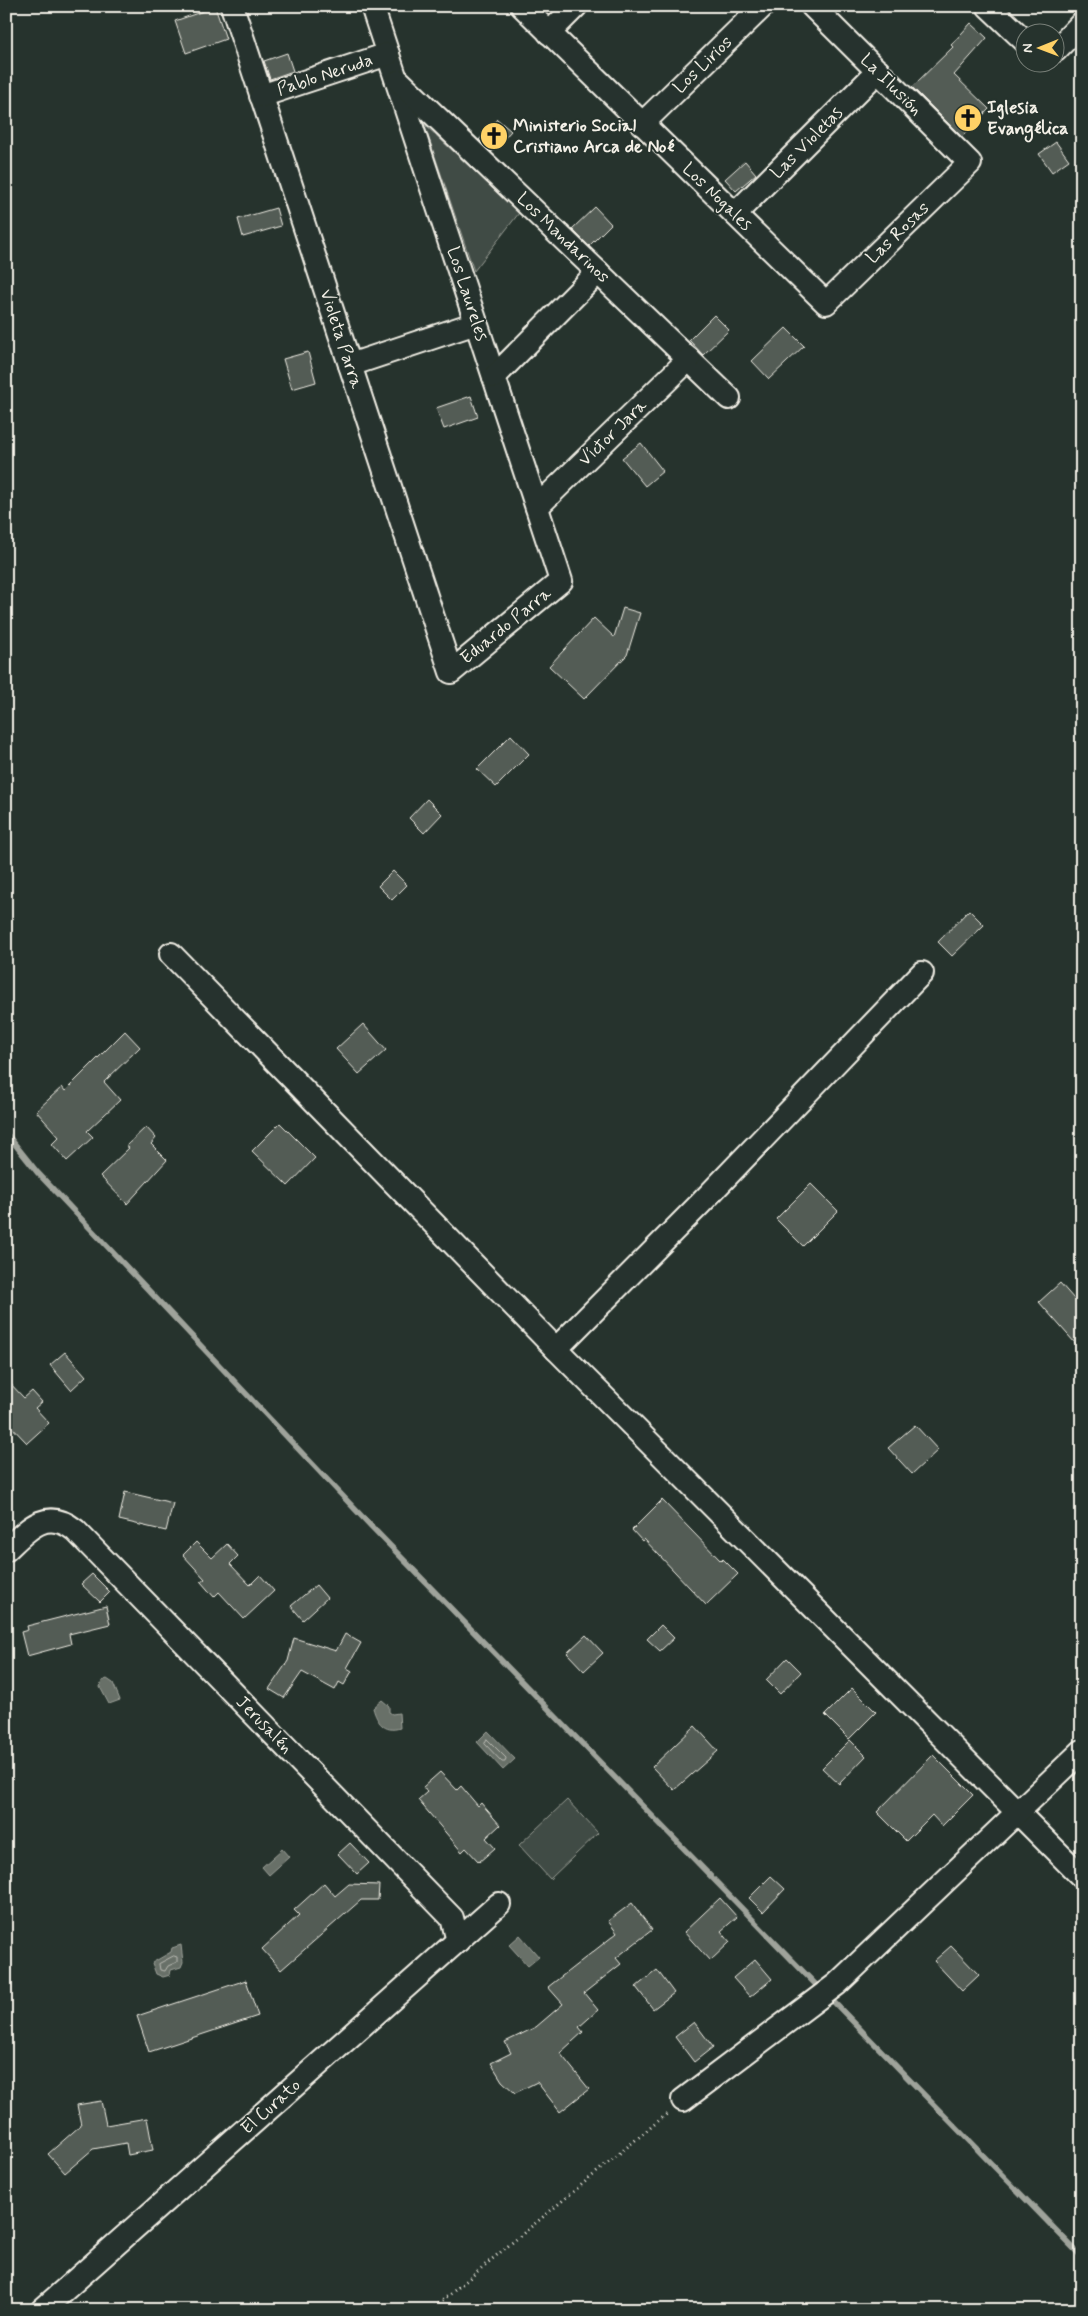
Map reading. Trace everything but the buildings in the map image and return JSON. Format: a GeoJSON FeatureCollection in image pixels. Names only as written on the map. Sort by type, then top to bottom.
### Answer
{"type":"FeatureCollection","features":[{"type":"Feature","properties":{"kind":"street","name":"Violeta Parra"},"geometry":{"type":"LineString","coordinates":[[232,6],[451,672]]}},
{"type":"Feature","properties":{"kind":"street","name":"Los Laureles"},"geometry":{"type":"LineString","coordinates":[[372,6],[561,581]]}},
{"type":"Feature","properties":{"kind":"street","name":"Los Nogales"},"geometry":{"type":"LineString","coordinates":[[522,6],[826,303]]}},
{"type":"Feature","properties":{"kind":"street"},"geometry":{"type":"LineString","coordinates":[[549,33],[576,6]]}},
{"type":"Feature","properties":{"kind":"street","name":"Los Lirios"},"geometry":{"type":"LineString","coordinates":[[642,124],[763,6]]}},
{"type":"Feature","properties":{"kind":"street","name":"La Ilusión"},"geometry":{"type":"LineString","coordinates":[[812,6],[970,163]]}},
{"type":"Feature","properties":{"kind":"street"},"geometry":{"type":"LineString","coordinates":[[988,6],[1016,33]]}},
{"type":"Feature","properties":{"kind":"street"},"geometry":{"type":"LineString","coordinates":[[1066,40],[1082,23]]}},
{"type":"Feature","properties":{"kind":"street","name":"Pablo Neruda"},"geometry":{"type":"LineString","coordinates":[[262,96],[388,54]]}},
{"type":"Feature","properties":{"kind":"street","name":"Las Violetas"},"geometry":{"type":"LineString","coordinates":[[735,214],[878,71]]}},
{"type":"Feature","properties":{"kind":"street","name":"Los Mandarinos"},"geometry":{"type":"LineString","coordinates":[[396,79],[729,398]]}},
{"type":"Feature","properties":{"kind":"street","name":"Las Rosas"},"geometry":{"type":"LineString","coordinates":[[826,303],[970,163]]}},
{"type":"Feature","properties":{"kind":"street"},"geometry":{"type":"LineString","coordinates":[[494,377],[598,272]]}},
{"type":"Feature","properties":{"kind":"street"},"geometry":{"type":"LineString","coordinates":[[350,365],[476,323]]}},
{"type":"Feature","properties":{"kind":"street","name":"Víctor Jara"},"geometry":{"type":"LineString","coordinates":[[537,507],[689,359]]}},
{"type":"Feature","properties":{"kind":"street","name":"Eduardo Parra"},"geometry":{"type":"LineString","coordinates":[[451,672],[561,581]]}},
{"type":"Feature","properties":{"kind":"street"},"geometry":{"type":"LineString","coordinates":[[171,954],[556,1349],[1082,1877]]}},
{"type":"Feature","properties":{"kind":"street"},"geometry":{"type":"LineString","coordinates":[[556,1349],[701,1203],[922,973]]}},
{"type":"Feature","properties":{"kind":"street","name":"Jerusalén"},"geometry":{"type":"LineString","coordinates":[[6,1550],[34,1525],[41,1522],[56,1521],[75,1530],[452,1918],[458,1940]]}},
{"type":"Feature","properties":{"kind":"street"},"geometry":{"type":"LineString","coordinates":[[683,2100],[837,1984],[1018,1814],[1082,1751]]}},
{"type":"Feature","properties":{"kind":"street","name":"El Curato"},"geometry":{"type":"LineString","coordinates":[[42,2310],[499,1904]]}},
{"type":"Feature","properties":{"kind":"path"},"geometry":{"type":"LineString","coordinates":[[431,2310],[683,2100]]}},
{"type":"Feature","properties":{"kind":"shaded area"},"geometry":{"type":"Polygon","coordinates":[[[424,124],[519,213],[474,271],[424,124]]]}},
{"type":"Feature","properties":{"kind":"shaded area"},"geometry":{"type":"Polygon","coordinates":[[[567,1800],[598,1833],[550,1879],[519,1845],[567,1800]]]}},
{"type":"Feature","properties":{"kind":"water"},"geometry":{"type":"Polygon","coordinates":[[[107,1679],[113,1683],[120,1700],[109,1704],[100,1687],[102,1681],[107,1679]]]}},
{"type":"Feature","properties":{"kind":"water"},"geometry":{"type":"Polygon","coordinates":[[[382,1700],[389,1706],[389,1712],[392,1714],[399,1713],[400,1728],[385,1728],[379,1722],[373,1708],[382,1700]]]}},
{"type":"Feature","properties":{"kind":"water"},"geometry":{"type":"Polygon","coordinates":[[[488,1731],[515,1759],[503,1770],[477,1742],[488,1731]]]}},
{"type":"Feature","properties":{"kind":"water"},"geometry":{"type":"Polygon","coordinates":[[[282,1849],[289,1857],[269,1875],[262,1867],[282,1849]]]}},
{"type":"Feature","properties":{"kind":"water"},"geometry":{"type":"Polygon","coordinates":[[[520,1935],[539,1957],[528,1966],[509,1945],[520,1935]]]}},
{"type":"Feature","properties":{"kind":"water"},"geometry":{"type":"Polygon","coordinates":[[[181,1945],[183,1962],[181,1967],[171,1970],[170,1975],[163,1977],[156,1974],[152,1963],[171,1952],[172,1948],[181,1945]]]}},
{"type":"Feature","properties":{"kind":"waterway"},"geometry":{"type":"LineString","coordinates":[[6,1133],[37,1172],[370,1525],[822,1991]]}},
{"type":"Feature","properties":{"kind":"waterway"},"geometry":{"type":"LineString","coordinates":[[829,1997],[1082,2257]]}},
{"type":"Feature","properties":{"kind":"place","name":"Iglesia Evangélica"},"geometry":{"type":"Point","coordinates":[968,118]}},
{"type":"Feature","properties":{"kind":"place","name":"Ministerio Social Cristiano Arca de Noé"},"geometry":{"type":"Point","coordinates":[494,136]}}]}
